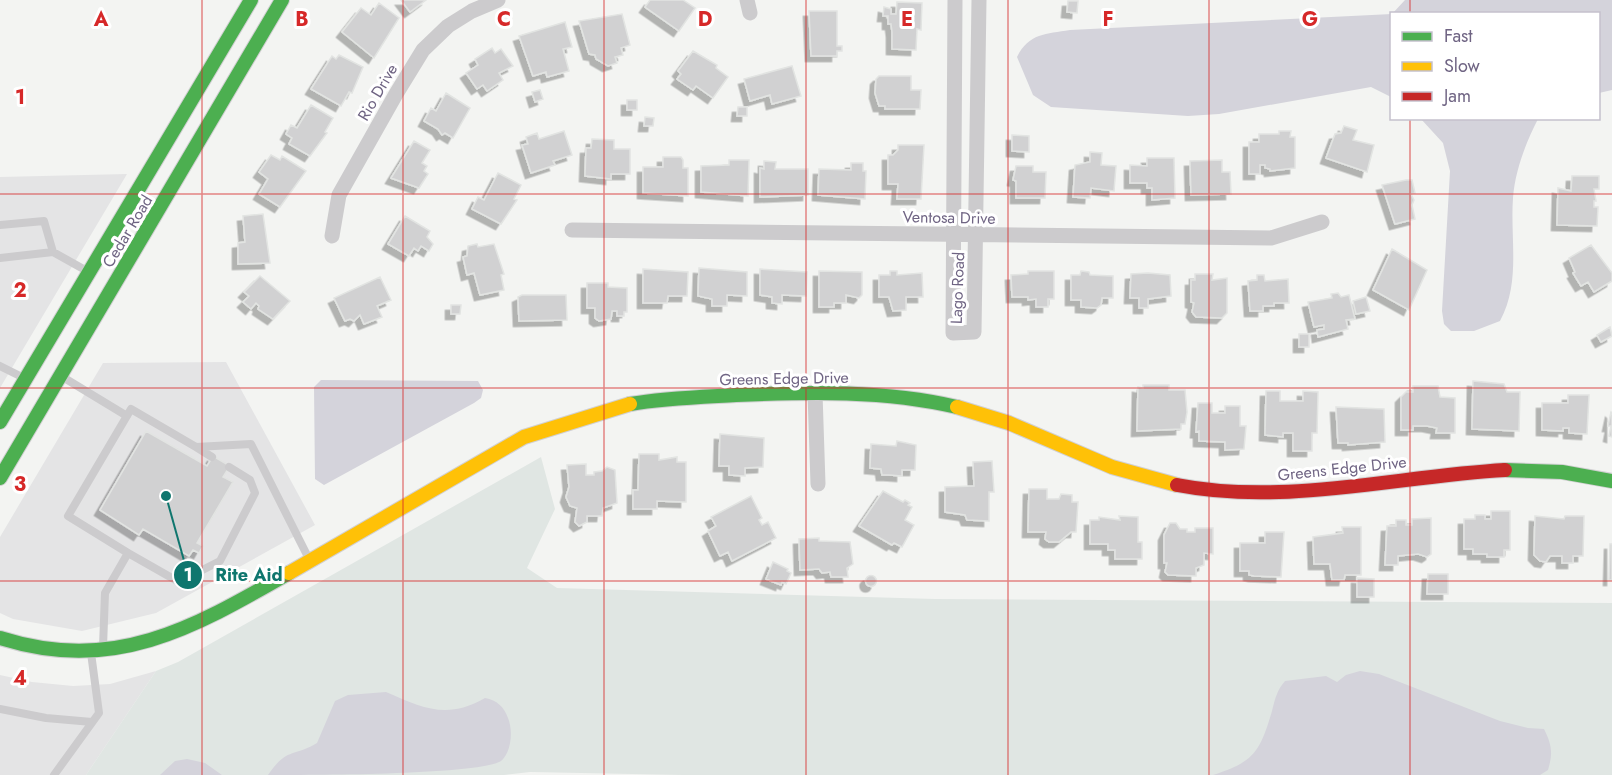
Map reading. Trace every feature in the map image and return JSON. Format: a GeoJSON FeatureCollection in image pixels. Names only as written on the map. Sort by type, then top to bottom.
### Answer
{"type":"FeatureCollection","features":[{"type":"Feature","properties":{"kind":"street","name":"Cedar Road"},"geometry":{"type":"LineString","coordinates":[[0,422],[251,0]]}},
{"type":"Feature","properties":{"kind":"street","name":"Cedar Road"},"geometry":{"type":"LineString","coordinates":[[0,478],[282,0]]}},
{"type":"Feature","properties":{"kind":"street","name":"Rio Drive"},"geometry":{"type":"LineString","coordinates":[[332,236],[339,195],[423,50],[448,26],[472,11],[498,0]]}},
{"type":"Feature","properties":{"kind":"street","name":"Lago Road"},"geometry":{"type":"LineString","coordinates":[[955,0],[953,333],[974,333],[979,0]]}},
{"type":"Feature","properties":{"kind":"street","name":"Ventosa Drive"},"geometry":{"type":"LineString","coordinates":[[572,230],[1271,238],[1322,222]]}},
{"type":"Feature","properties":{"kind":"street","name":"Greens Edge Drive"},"geometry":{"type":"LineString","coordinates":[[0,639],[47,650],[97,651],[132,647],[173,635],[212,617],[514,442],[578,417],[634,404],[691,397],[814,393],[893,395],[945,403],[996,418],[1098,462],[1154,480],[1212,490],[1270,492],[1329,489],[1457,473],[1586,474],[1612,481]]}},
{"type":"Feature","properties":{"kind":"street"},"geometry":{"type":"LineString","coordinates":[[814,393],[818,484]]}},
{"type":"Feature","properties":{"kind":"lane"},"geometry":{"type":"LineString","coordinates":[[0,225],[44,220],[54,252]]}},
{"type":"Feature","properties":{"kind":"lane"},"geometry":{"type":"LineString","coordinates":[[0,258],[54,252],[89,272]]}},
{"type":"Feature","properties":{"kind":"lane"},"geometry":{"type":"LineString","coordinates":[[0,366],[25,379]]}},
{"type":"Feature","properties":{"kind":"lane"},"geometry":{"type":"LineString","coordinates":[[61,376],[127,416]]}},
{"type":"Feature","properties":{"kind":"lane"},"geometry":{"type":"LineString","coordinates":[[212,457],[131,409],[68,516],[179,582],[219,561],[255,493],[250,480],[229,467]]}},
{"type":"Feature","properties":{"kind":"lane"},"geometry":{"type":"LineString","coordinates":[[196,447],[251,444],[310,560]]}},
{"type":"Feature","properties":{"kind":"lane"},"geometry":{"type":"LineString","coordinates":[[54,775],[99,713],[97,651],[105,593],[128,552]]}},
{"type":"Feature","properties":{"kind":"lane"},"geometry":{"type":"LineString","coordinates":[[0,709],[45,718],[92,722]]}},
{"type":"Feature","properties":{"kind":"shaded area"},"geometry":{"type":"Polygon","coordinates":[[[1405,0],[1612,0],[1612,90],[1600,93],[1600,12],[1394,12],[1405,0]]]}},
{"type":"Feature","properties":{"kind":"shaded area"},"geometry":{"type":"Polygon","coordinates":[[[1390,14],[1390,96],[1371,87],[1219,114],[1188,116],[1051,107],[1033,95],[1017,57],[1027,43],[1033,39],[1070,30],[1390,14]]]}},
{"type":"Feature","properties":{"kind":"shaded area"},"geometry":{"type":"Polygon","coordinates":[[[1422,120],[1538,120],[1522,157],[1514,188],[1513,276],[1506,306],[1500,321],[1474,331],[1451,331],[1444,324],[1442,311],[1450,171],[1443,143],[1422,120]]]}},
{"type":"Feature","properties":{"kind":"shaded area"},"geometry":{"type":"Polygon","coordinates":[[[127,174],[0,388],[0,177],[127,174]]]}},
{"type":"Feature","properties":{"kind":"shaded area"},"geometry":{"type":"Polygon","coordinates":[[[226,362],[315,525],[156,613],[82,631],[13,619],[0,613],[0,537],[103,363],[226,362]]]}},
{"type":"Feature","properties":{"kind":"shaded area"},"geometry":{"type":"Polygon","coordinates":[[[321,380],[478,381],[483,390],[481,398],[474,403],[324,485],[315,479],[314,387],[321,380]]]}},
{"type":"Feature","properties":{"kind":"shaded area"},"geometry":{"type":"Polygon","coordinates":[[[541,457],[555,509],[527,568],[557,588],[935,599],[1612,603],[1612,775],[683,775],[530,772],[504,775],[86,775],[156,671],[178,662],[541,457]]]}},
{"type":"Feature","properties":{"kind":"shaded area"},"geometry":{"type":"Polygon","coordinates":[[[156,671],[86,775],[0,775],[0,675],[32,682],[73,686],[110,684],[156,671]]]}},
{"type":"Feature","properties":{"kind":"shaded area"},"geometry":{"type":"Polygon","coordinates":[[[1360,671],[1379,674],[1500,721],[1528,728],[1544,729],[1551,749],[1548,770],[1540,775],[1213,775],[1238,765],[1253,754],[1259,746],[1277,695],[1285,681],[1326,676],[1337,682],[1346,675],[1360,671]]]}},
{"type":"Feature","properties":{"kind":"shaded area"},"geometry":{"type":"Polygon","coordinates":[[[386,692],[424,707],[447,710],[459,709],[485,698],[493,700],[502,707],[510,723],[511,740],[505,757],[487,766],[428,772],[268,775],[286,756],[317,743],[335,701],[348,695],[386,692]]]}},
{"type":"Feature","properties":{"kind":"shaded area"},"geometry":{"type":"Polygon","coordinates":[[[187,759],[205,763],[222,775],[160,775],[175,761],[187,759]]]}},
{"type":"Feature","properties":{"kind":"building"},"geometry":{"type":"Polygon","coordinates":[[[401,0],[426,0],[410,12],[401,0]]]}},
{"type":"Feature","properties":{"kind":"building"},"geometry":{"type":"Polygon","coordinates":[[[650,0],[683,0],[695,8],[679,31],[645,7],[650,0]]]}},
{"type":"Feature","properties":{"kind":"building"},"geometry":{"type":"Polygon","coordinates":[[[1068,1],[1078,1],[1077,13],[1067,12],[1068,1]]]}},
{"type":"Feature","properties":{"kind":"building"},"geometry":{"type":"Polygon","coordinates":[[[897,2],[922,3],[921,30],[917,29],[916,50],[892,49],[891,24],[888,24],[888,16],[883,16],[884,7],[891,9],[891,14],[896,14],[897,2]]]}},
{"type":"Feature","properties":{"kind":"building"},"geometry":{"type":"Polygon","coordinates":[[[379,3],[399,18],[374,58],[342,32],[361,8],[371,15],[379,3]]]}},
{"type":"Feature","properties":{"kind":"building"},"geometry":{"type":"Polygon","coordinates":[[[809,11],[837,11],[837,46],[842,46],[842,51],[837,51],[837,56],[811,56],[809,11]]]}},
{"type":"Feature","properties":{"kind":"building"},"geometry":{"type":"Polygon","coordinates":[[[622,14],[630,45],[621,48],[623,55],[615,57],[617,63],[608,66],[596,59],[595,55],[589,54],[579,21],[622,14]]]}},
{"type":"Feature","properties":{"kind":"building"},"geometry":{"type":"Polygon","coordinates":[[[565,22],[572,47],[563,49],[569,71],[547,77],[546,72],[533,76],[519,36],[565,22]]]}},
{"type":"Feature","properties":{"kind":"building"},"geometry":{"type":"Polygon","coordinates":[[[492,48],[495,53],[501,49],[513,66],[499,73],[503,80],[487,91],[483,85],[477,89],[466,73],[478,65],[475,59],[492,48]]]}},
{"type":"Feature","properties":{"kind":"building"},"geometry":{"type":"Polygon","coordinates":[[[693,51],[717,65],[716,68],[728,77],[713,98],[696,86],[693,90],[677,79],[681,74],[678,71],[693,51]]]}},
{"type":"Feature","properties":{"kind":"building"},"geometry":{"type":"Polygon","coordinates":[[[339,55],[363,67],[352,93],[349,92],[341,106],[311,89],[332,56],[336,59],[339,55]]]}},
{"type":"Feature","properties":{"kind":"building"},"geometry":{"type":"Polygon","coordinates":[[[792,66],[801,96],[772,104],[770,95],[750,101],[744,79],[792,66]]]}},
{"type":"Feature","properties":{"kind":"building"},"geometry":{"type":"Polygon","coordinates":[[[879,76],[911,76],[911,90],[921,90],[920,109],[885,109],[885,106],[879,106],[875,93],[876,79],[879,76]]]}},
{"type":"Feature","properties":{"kind":"building"},"geometry":{"type":"Polygon","coordinates":[[[540,90],[543,99],[535,102],[532,92],[540,90]]]}},
{"type":"Feature","properties":{"kind":"building"},"geometry":{"type":"Polygon","coordinates":[[[446,93],[470,108],[453,138],[445,133],[442,135],[438,129],[424,121],[431,108],[436,111],[446,93]]]}},
{"type":"Feature","properties":{"kind":"building"},"geometry":{"type":"Polygon","coordinates":[[[627,100],[637,100],[637,110],[627,110],[627,100]]]}},
{"type":"Feature","properties":{"kind":"building"},"geometry":{"type":"Polygon","coordinates":[[[311,105],[333,118],[325,132],[327,133],[310,156],[289,144],[292,138],[286,134],[291,125],[297,128],[311,105]]]}},
{"type":"Feature","properties":{"kind":"building"},"geometry":{"type":"Polygon","coordinates":[[[738,107],[747,107],[747,116],[737,116],[738,107]]]}},
{"type":"Feature","properties":{"kind":"building"},"geometry":{"type":"Polygon","coordinates":[[[645,117],[654,118],[653,126],[644,126],[645,117]]]}},
{"type":"Feature","properties":{"kind":"building"},"geometry":{"type":"Polygon","coordinates":[[[1344,126],[1357,130],[1353,140],[1374,145],[1367,172],[1326,158],[1335,134],[1341,133],[1344,126]]]}},
{"type":"Feature","properties":{"kind":"building"},"geometry":{"type":"Polygon","coordinates":[[[564,131],[572,155],[553,161],[555,165],[531,173],[522,145],[528,144],[526,137],[537,133],[539,139],[564,131]]]}},
{"type":"Feature","properties":{"kind":"building"},"geometry":{"type":"Polygon","coordinates":[[[1279,131],[1291,131],[1290,137],[1295,137],[1295,168],[1270,171],[1265,168],[1265,165],[1260,165],[1260,174],[1249,174],[1249,142],[1259,142],[1259,134],[1279,134],[1279,131]]]}},
{"type":"Feature","properties":{"kind":"building"},"geometry":{"type":"Polygon","coordinates":[[[1012,135],[1029,136],[1029,152],[1012,151],[1012,135]]]}},
{"type":"Feature","properties":{"kind":"building"},"geometry":{"type":"Polygon","coordinates":[[[592,139],[614,140],[614,149],[630,149],[630,174],[611,174],[611,179],[585,176],[586,148],[591,148],[592,139]]]}},
{"type":"Feature","properties":{"kind":"building"},"geometry":{"type":"Polygon","coordinates":[[[414,141],[430,150],[422,163],[427,166],[424,171],[428,174],[419,188],[391,178],[414,141]]]}},
{"type":"Feature","properties":{"kind":"building"},"geometry":{"type":"Polygon","coordinates":[[[898,145],[924,145],[921,199],[897,199],[898,184],[888,184],[888,155],[893,155],[898,150],[898,145]]]}},
{"type":"Feature","properties":{"kind":"building"},"geometry":{"type":"Polygon","coordinates":[[[1090,152],[1102,153],[1101,165],[1116,166],[1114,191],[1091,188],[1090,198],[1073,197],[1075,165],[1090,162],[1090,152]]]}},
{"type":"Feature","properties":{"kind":"building"},"geometry":{"type":"Polygon","coordinates":[[[271,155],[280,160],[282,156],[306,171],[280,207],[259,194],[268,179],[259,172],[271,155]]]}},
{"type":"Feature","properties":{"kind":"building"},"geometry":{"type":"Polygon","coordinates":[[[663,157],[681,157],[683,160],[683,168],[688,168],[688,196],[643,193],[643,167],[663,167],[663,157]]]}},
{"type":"Feature","properties":{"kind":"building"},"geometry":{"type":"Polygon","coordinates":[[[1147,158],[1174,158],[1175,198],[1152,200],[1152,188],[1147,188],[1147,183],[1130,183],[1130,165],[1147,166],[1147,158]]]}},
{"type":"Feature","properties":{"kind":"building"},"geometry":{"type":"Polygon","coordinates":[[[729,160],[749,160],[748,196],[701,192],[701,166],[729,165],[729,160]]]}},
{"type":"Feature","properties":{"kind":"building"},"geometry":{"type":"Polygon","coordinates":[[[1222,160],[1222,172],[1230,172],[1231,194],[1191,195],[1190,161],[1222,160]]]}},
{"type":"Feature","properties":{"kind":"building"},"geometry":{"type":"Polygon","coordinates":[[[764,161],[776,162],[775,169],[808,169],[808,195],[760,197],[760,168],[764,169],[764,161]]]}},
{"type":"Feature","properties":{"kind":"building"},"geometry":{"type":"Polygon","coordinates":[[[851,163],[863,163],[863,171],[866,171],[865,199],[818,195],[819,169],[851,170],[851,163]]]}},
{"type":"Feature","properties":{"kind":"building"},"geometry":{"type":"Polygon","coordinates":[[[1016,166],[1033,166],[1033,172],[1046,172],[1045,198],[1016,198],[1016,181],[1013,180],[1016,166]]]}},
{"type":"Feature","properties":{"kind":"building"},"geometry":{"type":"Polygon","coordinates":[[[498,173],[521,185],[514,199],[517,200],[501,224],[472,209],[478,197],[484,200],[498,173]]]}},
{"type":"Feature","properties":{"kind":"building"},"geometry":{"type":"Polygon","coordinates":[[[1572,176],[1599,176],[1599,189],[1594,189],[1596,201],[1594,201],[1594,207],[1598,207],[1597,226],[1557,225],[1558,188],[1571,191],[1572,176]]]}},
{"type":"Feature","properties":{"kind":"building"},"geometry":{"type":"Polygon","coordinates":[[[1412,180],[1415,193],[1411,194],[1414,200],[1412,205],[1415,219],[1395,224],[1382,185],[1412,180]]]}},
{"type":"Feature","properties":{"kind":"building"},"geometry":{"type":"Polygon","coordinates":[[[263,214],[270,263],[238,264],[238,243],[245,242],[243,216],[263,214]]]}},
{"type":"Feature","properties":{"kind":"building"},"geometry":{"type":"Polygon","coordinates":[[[405,216],[430,231],[427,237],[433,244],[429,251],[421,246],[418,251],[414,248],[409,256],[388,244],[405,216]]]}},
{"type":"Feature","properties":{"kind":"building"},"geometry":{"type":"Polygon","coordinates":[[[477,244],[478,247],[494,244],[504,274],[501,275],[504,290],[480,295],[474,273],[467,275],[463,257],[467,256],[468,246],[477,244]]]}},
{"type":"Feature","properties":{"kind":"building"},"geometry":{"type":"Polygon","coordinates":[[[1591,245],[1612,273],[1612,281],[1594,292],[1588,282],[1581,286],[1573,273],[1575,272],[1569,258],[1591,245]]]}},
{"type":"Feature","properties":{"kind":"building"},"geometry":{"type":"Polygon","coordinates":[[[1392,249],[1427,270],[1409,310],[1373,290],[1392,249]]]}},
{"type":"Feature","properties":{"kind":"building"},"geometry":{"type":"Polygon","coordinates":[[[699,268],[747,272],[747,296],[727,295],[727,306],[712,306],[712,299],[698,296],[699,268]]]}},
{"type":"Feature","properties":{"kind":"building"},"geometry":{"type":"Polygon","coordinates":[[[643,269],[688,272],[687,296],[668,296],[667,303],[643,303],[643,269]]]}},
{"type":"Feature","properties":{"kind":"building"},"geometry":{"type":"Polygon","coordinates":[[[760,269],[807,272],[806,296],[782,295],[782,304],[772,303],[772,297],[760,295],[760,269]]]}},
{"type":"Feature","properties":{"kind":"building"},"geometry":{"type":"Polygon","coordinates":[[[819,271],[862,272],[862,295],[859,298],[846,295],[846,303],[834,303],[834,307],[819,307],[819,271]]]}},
{"type":"Feature","properties":{"kind":"building"},"geometry":{"type":"Polygon","coordinates":[[[890,271],[897,271],[897,275],[922,273],[923,297],[906,297],[906,310],[893,311],[889,297],[879,297],[879,275],[890,275],[890,271]]]}},
{"type":"Feature","properties":{"kind":"building"},"geometry":{"type":"Polygon","coordinates":[[[1028,271],[1054,271],[1054,299],[1048,299],[1048,307],[1036,307],[1036,299],[1012,297],[1011,275],[1028,274],[1028,271]]]}},
{"type":"Feature","properties":{"kind":"building"},"geometry":{"type":"Polygon","coordinates":[[[1081,271],[1089,272],[1090,275],[1113,276],[1113,298],[1102,298],[1101,305],[1097,308],[1081,307],[1081,300],[1071,300],[1071,275],[1080,275],[1081,271]]]}},
{"type":"Feature","properties":{"kind":"building"},"geometry":{"type":"Polygon","coordinates":[[[1131,274],[1170,275],[1171,296],[1148,299],[1148,308],[1139,308],[1139,298],[1130,298],[1131,274]]]}},
{"type":"Feature","properties":{"kind":"building"},"geometry":{"type":"Polygon","coordinates":[[[1195,274],[1213,274],[1212,280],[1227,278],[1227,313],[1222,318],[1196,317],[1192,312],[1194,303],[1191,302],[1191,280],[1195,280],[1195,274]]]}},
{"type":"Feature","properties":{"kind":"building"},"geometry":{"type":"Polygon","coordinates":[[[1257,275],[1264,275],[1265,281],[1288,279],[1289,303],[1274,303],[1274,306],[1263,306],[1263,311],[1250,311],[1248,281],[1257,280],[1257,275]]]}},
{"type":"Feature","properties":{"kind":"building"},"geometry":{"type":"Polygon","coordinates":[[[260,276],[290,301],[273,319],[258,309],[259,306],[256,303],[251,309],[243,302],[249,296],[244,292],[260,276]]]}},
{"type":"Feature","properties":{"kind":"building"},"geometry":{"type":"Polygon","coordinates":[[[380,277],[391,300],[377,306],[382,317],[364,324],[360,315],[354,321],[350,319],[345,321],[334,298],[380,277]]]}},
{"type":"Feature","properties":{"kind":"building"},"geometry":{"type":"Polygon","coordinates":[[[587,283],[608,283],[608,287],[627,288],[627,312],[624,312],[624,316],[617,316],[617,311],[612,311],[611,319],[599,321],[595,318],[595,308],[587,308],[587,283]]]}},
{"type":"Feature","properties":{"kind":"building"},"geometry":{"type":"Polygon","coordinates":[[[1338,293],[1341,297],[1349,295],[1355,319],[1346,320],[1348,329],[1318,337],[1317,330],[1324,329],[1324,325],[1314,327],[1308,302],[1332,298],[1331,294],[1338,293]]]}},
{"type":"Feature","properties":{"kind":"building"},"geometry":{"type":"Polygon","coordinates":[[[522,295],[566,295],[567,320],[519,321],[518,297],[522,295]]]}},
{"type":"Feature","properties":{"kind":"building"},"geometry":{"type":"Polygon","coordinates":[[[1366,297],[1370,311],[1356,314],[1353,301],[1366,297]]]}},
{"type":"Feature","properties":{"kind":"building"},"geometry":{"type":"Polygon","coordinates":[[[451,305],[461,305],[460,314],[451,314],[451,305]]]}},
{"type":"Feature","properties":{"kind":"building"},"geometry":{"type":"Polygon","coordinates":[[[1610,327],[1612,336],[1601,342],[1597,335],[1610,327]]]}},
{"type":"Feature","properties":{"kind":"building"},"geometry":{"type":"Polygon","coordinates":[[[1299,334],[1309,334],[1309,347],[1299,347],[1299,334]]]}},
{"type":"Feature","properties":{"kind":"building"},"geometry":{"type":"Polygon","coordinates":[[[1473,381],[1504,384],[1507,392],[1520,392],[1519,431],[1472,429],[1473,381]]]}},
{"type":"Feature","properties":{"kind":"building"},"geometry":{"type":"Polygon","coordinates":[[[1143,385],[1169,385],[1169,390],[1185,390],[1187,412],[1185,424],[1181,424],[1181,429],[1137,431],[1138,387],[1143,388],[1143,385]]]}},
{"type":"Feature","properties":{"kind":"building"},"geometry":{"type":"Polygon","coordinates":[[[1413,386],[1438,386],[1440,397],[1455,398],[1455,433],[1436,433],[1437,428],[1427,426],[1413,426],[1413,430],[1401,430],[1401,397],[1406,392],[1413,392],[1413,386]]]}},
{"type":"Feature","properties":{"kind":"building"},"geometry":{"type":"Polygon","coordinates":[[[1266,391],[1280,391],[1280,401],[1303,401],[1303,391],[1318,392],[1317,433],[1312,433],[1312,451],[1293,451],[1293,433],[1283,433],[1283,437],[1265,435],[1266,391]]]}},
{"type":"Feature","properties":{"kind":"building"},"geometry":{"type":"Polygon","coordinates":[[[1568,395],[1589,395],[1587,434],[1569,433],[1569,428],[1563,428],[1563,431],[1542,430],[1542,403],[1568,403],[1568,395]]]}},
{"type":"Feature","properties":{"kind":"building"},"geometry":{"type":"Polygon","coordinates":[[[1198,403],[1212,403],[1212,413],[1225,413],[1225,406],[1240,406],[1240,426],[1246,426],[1244,449],[1225,450],[1225,442],[1199,441],[1199,431],[1196,432],[1198,403]]]}},
{"type":"Feature","properties":{"kind":"building"},"geometry":{"type":"Polygon","coordinates":[[[1336,407],[1384,409],[1385,442],[1348,445],[1348,443],[1338,443],[1336,407]]]}},
{"type":"Feature","properties":{"kind":"building"},"geometry":{"type":"Polygon","coordinates":[[[1611,412],[1612,437],[1609,436],[1611,426],[1608,426],[1611,412]]]}},
{"type":"Feature","properties":{"kind":"building"},"geometry":{"type":"Polygon","coordinates":[[[146,431],[207,466],[213,456],[230,466],[223,477],[233,482],[197,543],[203,546],[199,553],[193,550],[189,556],[143,529],[139,535],[100,510],[146,431]]]}},
{"type":"Feature","properties":{"kind":"building"},"geometry":{"type":"Polygon","coordinates":[[[720,434],[764,438],[763,467],[745,468],[745,476],[729,475],[729,466],[719,466],[720,434]]]}},
{"type":"Feature","properties":{"kind":"building"},"geometry":{"type":"Polygon","coordinates":[[[897,441],[916,445],[915,470],[902,470],[902,476],[882,475],[881,469],[870,468],[871,444],[896,446],[897,441]]]}},
{"type":"Feature","properties":{"kind":"building"},"geometry":{"type":"Polygon","coordinates":[[[639,454],[659,454],[659,460],[677,457],[677,462],[686,462],[686,502],[657,501],[657,509],[633,509],[633,490],[638,490],[639,454]]]}},
{"type":"Feature","properties":{"kind":"building"},"geometry":{"type":"Polygon","coordinates":[[[992,461],[994,492],[989,492],[989,521],[967,520],[965,515],[945,512],[945,487],[974,486],[973,462],[992,461]]]}},
{"type":"Feature","properties":{"kind":"building"},"geometry":{"type":"Polygon","coordinates":[[[586,464],[586,475],[594,475],[594,472],[602,471],[607,467],[615,470],[617,503],[603,508],[602,516],[587,516],[587,522],[579,526],[575,522],[577,508],[570,506],[566,497],[569,487],[567,465],[586,464]]]}},
{"type":"Feature","properties":{"kind":"building"},"geometry":{"type":"Polygon","coordinates":[[[1029,489],[1047,489],[1047,499],[1059,499],[1061,494],[1072,495],[1072,502],[1078,502],[1076,532],[1071,532],[1059,542],[1049,542],[1045,539],[1046,532],[1028,532],[1029,489]]]}},
{"type":"Feature","properties":{"kind":"building"},"geometry":{"type":"Polygon","coordinates":[[[883,491],[903,502],[905,500],[912,507],[905,520],[914,525],[902,547],[894,543],[892,545],[859,526],[883,491]]]}},
{"type":"Feature","properties":{"kind":"building"},"geometry":{"type":"Polygon","coordinates":[[[751,496],[762,518],[759,520],[762,525],[768,522],[776,538],[732,561],[728,552],[720,556],[708,531],[716,526],[711,517],[751,496]]]}},
{"type":"Feature","properties":{"kind":"building"},"geometry":{"type":"Polygon","coordinates":[[[1491,511],[1510,511],[1510,550],[1504,550],[1504,557],[1487,557],[1487,554],[1473,554],[1473,549],[1464,549],[1464,519],[1475,519],[1475,515],[1485,515],[1485,519],[1491,519],[1491,511]]]}},
{"type":"Feature","properties":{"kind":"building"},"geometry":{"type":"Polygon","coordinates":[[[1119,516],[1138,517],[1138,542],[1142,542],[1142,559],[1115,559],[1115,550],[1108,550],[1108,544],[1090,544],[1090,520],[1099,520],[1099,517],[1120,520],[1119,516]]]}},
{"type":"Feature","properties":{"kind":"building"},"geometry":{"type":"Polygon","coordinates":[[[1535,516],[1564,519],[1565,516],[1584,516],[1583,556],[1573,556],[1573,563],[1562,563],[1562,556],[1550,556],[1546,562],[1540,561],[1534,555],[1535,516]]]}},
{"type":"Feature","properties":{"kind":"building"},"geometry":{"type":"Polygon","coordinates":[[[1431,518],[1431,554],[1427,557],[1418,554],[1398,556],[1398,565],[1385,565],[1387,526],[1396,526],[1396,520],[1406,520],[1406,525],[1412,525],[1412,519],[1431,518]]]}},
{"type":"Feature","properties":{"kind":"building"},"geometry":{"type":"Polygon","coordinates":[[[1170,523],[1176,523],[1180,529],[1187,529],[1187,532],[1195,532],[1195,528],[1213,528],[1213,554],[1204,553],[1204,565],[1196,568],[1196,576],[1168,575],[1165,572],[1167,563],[1164,563],[1164,535],[1170,523]]]}},
{"type":"Feature","properties":{"kind":"building"},"geometry":{"type":"Polygon","coordinates":[[[1342,527],[1361,527],[1361,575],[1345,575],[1344,580],[1332,580],[1330,564],[1314,564],[1313,537],[1343,533],[1342,527]]]}},
{"type":"Feature","properties":{"kind":"building"},"geometry":{"type":"Polygon","coordinates":[[[1265,532],[1284,532],[1281,577],[1254,576],[1249,575],[1249,571],[1240,571],[1240,543],[1265,543],[1265,532]]]}},
{"type":"Feature","properties":{"kind":"building"},"geometry":{"type":"Polygon","coordinates":[[[819,538],[819,541],[850,542],[853,564],[847,568],[848,577],[831,577],[830,572],[822,573],[819,569],[800,570],[799,539],[819,538]]]}},
{"type":"Feature","properties":{"kind":"building"},"geometry":{"type":"Polygon","coordinates":[[[1610,544],[1612,544],[1612,580],[1609,580],[1610,544]]]}},
{"type":"Feature","properties":{"kind":"building"},"geometry":{"type":"Polygon","coordinates":[[[773,562],[788,569],[787,571],[791,573],[786,584],[782,582],[781,585],[766,579],[773,562]]]}},
{"type":"Feature","properties":{"kind":"building"},"geometry":{"type":"Polygon","coordinates":[[[1428,574],[1448,574],[1448,594],[1427,594],[1428,574]]]}},
{"type":"Feature","properties":{"kind":"building"},"geometry":{"type":"Polygon","coordinates":[[[871,576],[875,577],[875,585],[871,586],[867,585],[866,581],[867,577],[871,576]]]}},
{"type":"Feature","properties":{"kind":"building"},"geometry":{"type":"Polygon","coordinates":[[[1357,578],[1374,579],[1374,597],[1357,597],[1357,578]]]}},
{"type":"Feature","properties":{"kind":"traffic: fast"},"geometry":{"type":"LineString","coordinates":[[0,422],[251,0]]}},
{"type":"Feature","properties":{"kind":"traffic: fast"},"geometry":{"type":"LineString","coordinates":[[0,478],[282,0]]}},
{"type":"Feature","properties":{"kind":"traffic: fast"},"geometry":{"type":"LineString","coordinates":[[630,404],[696,397],[819,393],[875,395],[930,401],[957,407]]}},
{"type":"Feature","properties":{"kind":"traffic: fast"},"geometry":{"type":"LineString","coordinates":[[1505,470],[1562,472],[1612,481]]}},
{"type":"Feature","properties":{"kind":"traffic: fast"},"geometry":{"type":"LineString","coordinates":[[0,638],[41,648],[80,651],[116,648],[151,640],[185,627],[289,573]]}},
{"type":"Feature","properties":{"kind":"traffic: slow"},"geometry":{"type":"LineString","coordinates":[[289,573],[524,437],[630,404]]}},
{"type":"Feature","properties":{"kind":"traffic: slow"},"geometry":{"type":"LineString","coordinates":[[957,407],[1009,423],[1112,467],[1177,485]]}},
{"type":"Feature","properties":{"kind":"traffic: jam"},"geometry":{"type":"LineString","coordinates":[[1177,485],[1218,491],[1300,491],[1505,470]]}},
{"type":"Feature","properties":{"kind":"place","name":"Rite Aid"},"geometry":{"type":"Point","coordinates":[166,496]}}]}
